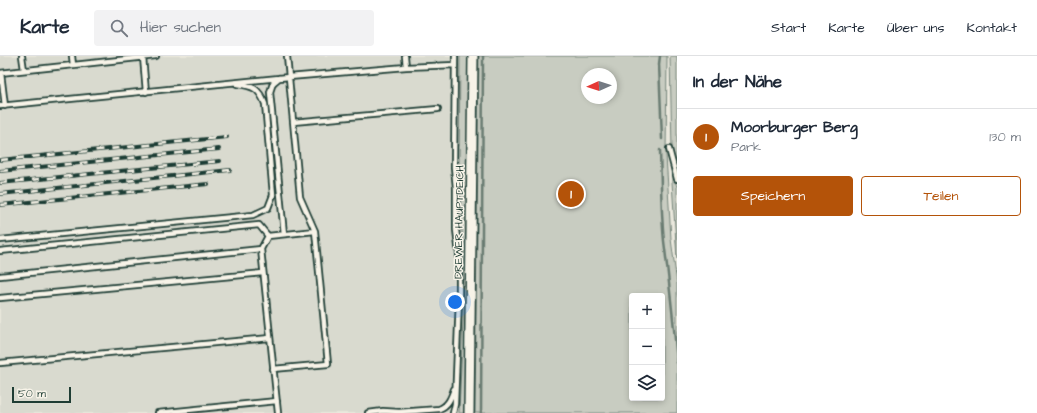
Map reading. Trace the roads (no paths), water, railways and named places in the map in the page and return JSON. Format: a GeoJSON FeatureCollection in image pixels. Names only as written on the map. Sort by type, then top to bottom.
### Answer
{"type":"FeatureCollection","features":[{"type":"Feature","properties":{"kind":"street","name":"DREWER HAUPTDEICH"},"geometry":{"type":"LineString","coordinates":[[469,413],[473,56]]}},
{"type":"Feature","properties":{"kind":"lane"},"geometry":{"type":"LineString","coordinates":[[22,56],[24,70]]}},
{"type":"Feature","properties":{"kind":"lane"},"geometry":{"type":"LineString","coordinates":[[72,56],[73,65]]}},
{"type":"Feature","properties":{"kind":"lane"},"geometry":{"type":"LineString","coordinates":[[156,56],[123,58],[1,73],[2,106],[289,77],[406,67],[455,65]]}},
{"type":"Feature","properties":{"kind":"lane"},"geometry":{"type":"LineString","coordinates":[[273,369],[328,364],[315,231],[300,196],[287,56]]}},
{"type":"Feature","properties":{"kind":"lane"},"geometry":{"type":"LineString","coordinates":[[406,56],[406,67]]}},
{"type":"Feature","properties":{"kind":"lane"},"geometry":{"type":"LineString","coordinates":[[453,413],[455,404],[459,305],[459,254],[456,230],[456,188],[454,167],[455,56]]}},
{"type":"Feature","properties":{"kind":"lane"},"geometry":{"type":"LineString","coordinates":[[143,57],[146,92]]}},
{"type":"Feature","properties":{"kind":"lane"},"geometry":{"type":"LineString","coordinates":[[280,78],[273,83],[270,92],[284,234]]}},
{"type":"Feature","properties":{"kind":"lane"},"geometry":{"type":"LineString","coordinates":[[0,240],[253,215],[268,208],[273,195],[265,104],[261,94],[253,87],[227,83]]}},
{"type":"Feature","properties":{"kind":"lane"},"geometry":{"type":"LineString","coordinates":[[293,122],[438,109]]}},
{"type":"Feature","properties":{"kind":"lane"},"geometry":{"type":"LineString","coordinates":[[669,149],[677,180]]}},
{"type":"Feature","properties":{"kind":"lane"},"geometry":{"type":"LineString","coordinates":[[0,251],[259,225],[268,236]]}},
{"type":"Feature","properties":{"kind":"lane"},"geometry":{"type":"LineString","coordinates":[[268,236],[315,231]]}},
{"type":"Feature","properties":{"kind":"lane"},"geometry":{"type":"LineString","coordinates":[[268,236],[261,249],[278,413]]}},
{"type":"Feature","properties":{"kind":"lane"},"geometry":{"type":"LineString","coordinates":[[0,276],[261,249]]}},
{"type":"Feature","properties":{"kind":"lane"},"geometry":{"type":"LineString","coordinates":[[0,298],[263,273]]}},
{"type":"Feature","properties":{"kind":"lane"},"geometry":{"type":"LineString","coordinates":[[0,363],[270,338]]}},
{"type":"Feature","properties":{"kind":"lane"},"geometry":{"type":"LineString","coordinates":[[368,413],[383,411],[397,412],[432,410],[443,408],[449,402],[456,381]]}},
{"type":"Feature","properties":{"kind":"lane"},"geometry":{"type":"LineString","coordinates":[[158,413],[277,401]]}},
{"type":"Feature","properties":{"kind":"waterway"},"geometry":{"type":"LineString","coordinates":[[481,413],[483,56]]}},
{"type":"Feature","properties":{"kind":"waterway"},"geometry":{"type":"LineString","coordinates":[[660,56],[662,139]]}},
{"type":"Feature","properties":{"kind":"waterway"},"geometry":{"type":"LineString","coordinates":[[660,150],[663,230],[677,363]]}},
{"type":"Feature","properties":{"kind":"railway"},"geometry":{"type":"LineString","coordinates":[[0,160],[227,137]]}},
{"type":"Feature","properties":{"kind":"railway"},"geometry":{"type":"LineString","coordinates":[[0,171],[219,149]]}},
{"type":"Feature","properties":{"kind":"railway"},"geometry":{"type":"LineString","coordinates":[[0,183],[220,161]]}},
{"type":"Feature","properties":{"kind":"railway"},"geometry":{"type":"LineString","coordinates":[[0,194],[230,170]]}},
{"type":"Feature","properties":{"kind":"railway"},"geometry":{"type":"LineString","coordinates":[[0,205],[208,184]]}},
{"type":"Feature","properties":{"kind":"place","name":"Moorburger Berg"},"geometry":{"type":"Point","coordinates":[571,194]}}]}
